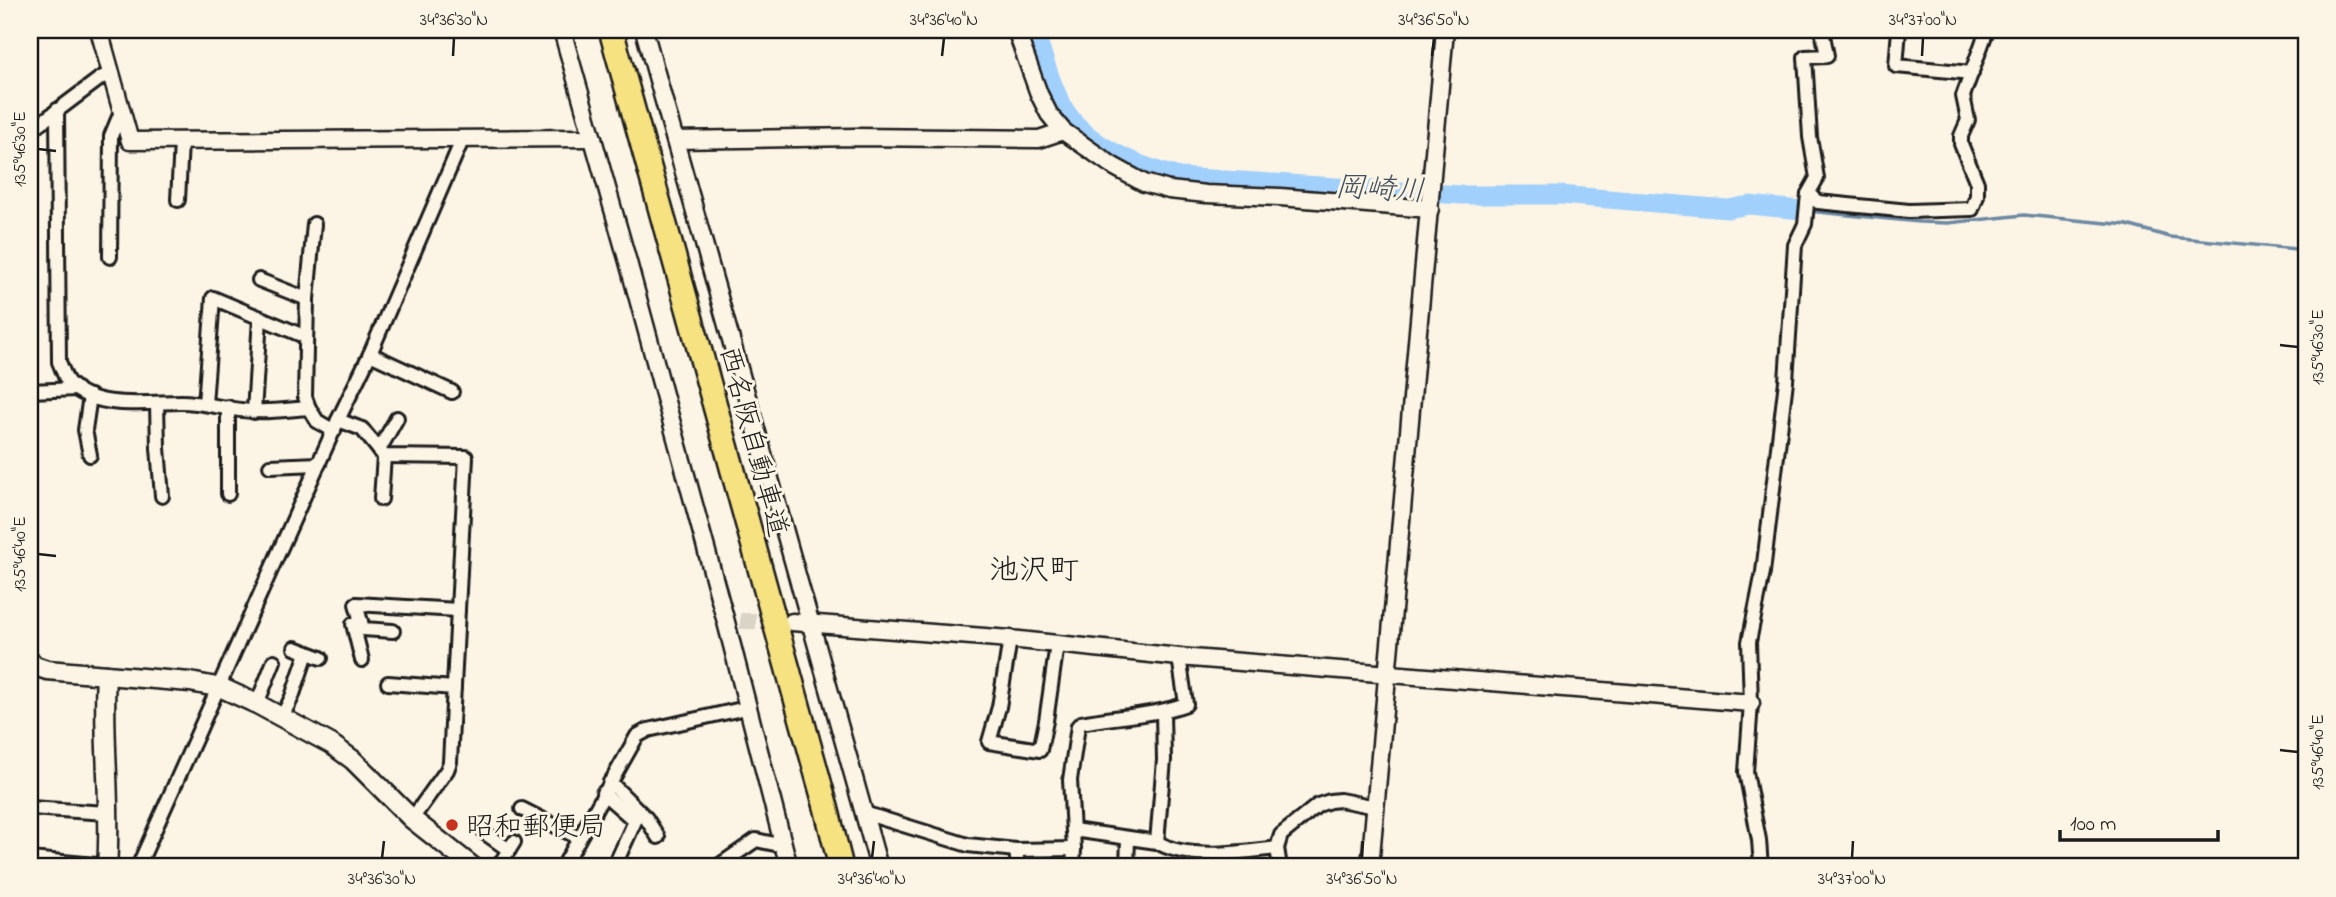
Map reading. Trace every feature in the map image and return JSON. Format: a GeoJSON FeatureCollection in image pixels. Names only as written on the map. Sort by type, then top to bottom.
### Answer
{"type":"FeatureCollection","features":[{"type":"Feature","properties":{"kind":"highway","name":"西名阪自動車道"},"geometry":{"type":"LineString","coordinates":[[595,30],[825,867]]}},
{"type":"Feature","properties":{"kind":"highway","name":"西名阪自動車道"},"geometry":{"type":"LineString","coordinates":[[613,30],[841,867]]}},
{"type":"Feature","properties":{"kind":"main road"},"geometry":{"type":"LineString","coordinates":[[31,664],[47,670],[218,687],[257,704],[331,744],[353,760],[412,819],[472,867]]}},
{"type":"Feature","properties":{"kind":"main road"},"geometry":{"type":"LineString","coordinates":[[106,674],[104,740],[109,842],[107,867]]}},
{"type":"Feature","properties":{"kind":"street"},"geometry":{"type":"LineString","coordinates":[[99,30],[130,141],[593,138]]}},
{"type":"Feature","properties":{"kind":"street"},"geometry":{"type":"LineString","coordinates":[[562,30],[733,621],[746,708],[789,867]]}},
{"type":"Feature","properties":{"kind":"street"},"geometry":{"type":"LineString","coordinates":[[644,30],[879,867]]}},
{"type":"Feature","properties":{"kind":"street"},"geometry":{"type":"LineString","coordinates":[[1016,30],[1039,94],[1049,114],[1063,131],[1144,183],[1169,190],[1206,194],[1430,206]]}},
{"type":"Feature","properties":{"kind":"street"},"geometry":{"type":"LineString","coordinates":[[1370,867],[1445,30]]}},
{"type":"Feature","properties":{"kind":"street"},"geometry":{"type":"LineString","coordinates":[[1761,867],[1759,839],[1746,772],[1751,703],[1749,642],[1763,572],[1785,394],[1795,245],[1805,220],[1807,196],[1817,178],[1810,137],[1805,57],[1826,56],[1822,30]]}},
{"type":"Feature","properties":{"kind":"street"},"geometry":{"type":"LineString","coordinates":[[1899,30],[1896,66],[1972,73]]}},
{"type":"Feature","properties":{"kind":"street"},"geometry":{"type":"LineString","coordinates":[[1807,196],[1818,202],[1909,211],[1972,208],[1977,196],[1977,183],[1961,144],[1961,136],[1968,120],[1963,96],[1987,30]]}},
{"type":"Feature","properties":{"kind":"street"},"geometry":{"type":"LineString","coordinates":[[30,127],[38,125],[102,76],[111,75]]}},
{"type":"Feature","properties":{"kind":"street"},"geometry":{"type":"LineString","coordinates":[[57,110],[59,362],[66,380],[90,396],[118,403],[181,402],[254,412],[309,408]]}},
{"type":"Feature","properties":{"kind":"street"},"geometry":{"type":"LineString","coordinates":[[110,257],[111,136],[121,112]]}},
{"type":"Feature","properties":{"kind":"street"},"geometry":{"type":"LineString","coordinates":[[675,140],[855,136],[1039,139],[1063,131]]}},
{"type":"Feature","properties":{"kind":"street"},"geometry":{"type":"LineString","coordinates":[[138,867],[370,354],[463,138]]}},
{"type":"Feature","properties":{"kind":"street"},"geometry":{"type":"LineString","coordinates":[[178,200],[181,142]]}},
{"type":"Feature","properties":{"kind":"street"},"geometry":{"type":"LineString","coordinates":[[314,223],[307,299],[305,397],[317,421],[362,429],[382,453],[466,457],[450,762],[412,819]]}},
{"type":"Feature","properties":{"kind":"street"},"geometry":{"type":"LineString","coordinates":[[259,280],[307,299]]}},
{"type":"Feature","properties":{"kind":"street"},"geometry":{"type":"LineString","coordinates":[[205,404],[213,298],[306,337]]}},
{"type":"Feature","properties":{"kind":"street"},"geometry":{"type":"LineString","coordinates":[[254,412],[260,318]]}},
{"type":"Feature","properties":{"kind":"street"},"geometry":{"type":"LineString","coordinates":[[370,354],[452,392]]}},
{"type":"Feature","properties":{"kind":"street"},"geometry":{"type":"LineString","coordinates":[[30,391],[77,389]]}},
{"type":"Feature","properties":{"kind":"street"},"geometry":{"type":"LineString","coordinates":[[90,396],[86,430],[90,455]]}},
{"type":"Feature","properties":{"kind":"street"},"geometry":{"type":"LineString","coordinates":[[157,404],[162,496]]}},
{"type":"Feature","properties":{"kind":"street"},"geometry":{"type":"LineString","coordinates":[[228,407],[228,494]]}},
{"type":"Feature","properties":{"kind":"street"},"geometry":{"type":"LineString","coordinates":[[381,499],[382,453],[397,418]]}},
{"type":"Feature","properties":{"kind":"street"},"geometry":{"type":"LineString","coordinates":[[271,466],[319,464]]}},
{"type":"Feature","properties":{"kind":"street"},"geometry":{"type":"LineString","coordinates":[[393,631],[363,629],[356,604],[458,610]]}},
{"type":"Feature","properties":{"kind":"street"},"geometry":{"type":"LineString","coordinates":[[361,622],[353,624],[362,660]]}},
{"type":"Feature","properties":{"kind":"street"},"geometry":{"type":"LineString","coordinates":[[792,622],[1010,639],[1179,657],[1751,703]]}},
{"type":"Feature","properties":{"kind":"street"},"geometry":{"type":"LineString","coordinates":[[1010,639],[999,707],[989,741],[1040,751],[1058,644]]}},
{"type":"Feature","properties":{"kind":"street"},"geometry":{"type":"LineString","coordinates":[[282,717],[292,697],[301,651],[321,658]]}},
{"type":"Feature","properties":{"kind":"street"},"geometry":{"type":"LineString","coordinates":[[1073,867],[1070,780],[1078,726],[1128,714],[1163,712],[1186,704],[1179,657]]}},
{"type":"Feature","properties":{"kind":"street"},"geometry":{"type":"LineString","coordinates":[[257,704],[274,662]]}},
{"type":"Feature","properties":{"kind":"street"},"geometry":{"type":"LineString","coordinates":[[388,683],[454,688]]}},
{"type":"Feature","properties":{"kind":"street"},"geometry":{"type":"LineString","coordinates":[[563,867],[637,736],[644,731],[746,708]]}},
{"type":"Feature","properties":{"kind":"street"},"geometry":{"type":"LineString","coordinates":[[1157,842],[1164,760],[1163,712]]}},
{"type":"Feature","properties":{"kind":"street"},"geometry":{"type":"LineString","coordinates":[[607,788],[646,818],[658,838]]}},
{"type":"Feature","properties":{"kind":"street"},"geometry":{"type":"LineString","coordinates":[[607,788],[635,821],[614,867]]}},
{"type":"Feature","properties":{"kind":"street"},"geometry":{"type":"LineString","coordinates":[[1280,867],[1277,848],[1281,835],[1318,805],[1340,800],[1376,807]]}},
{"type":"Feature","properties":{"kind":"street"},"geometry":{"type":"LineString","coordinates":[[30,808],[107,813]]}},
{"type":"Feature","properties":{"kind":"street"},"geometry":{"type":"LineString","coordinates":[[522,808],[579,838]]}},
{"type":"Feature","properties":{"kind":"street"},"geometry":{"type":"LineString","coordinates":[[864,813],[968,845],[1016,850],[1074,849]]}},
{"type":"Feature","properties":{"kind":"street"},"geometry":{"type":"LineString","coordinates":[[1073,831],[1157,842],[1167,849],[1208,861],[1277,848]]}},
{"type":"Feature","properties":{"kind":"street"},"geometry":{"type":"LineString","coordinates":[[485,833],[511,846],[499,867]]}},
{"type":"Feature","properties":{"kind":"street"},"geometry":{"type":"LineString","coordinates":[[1127,867],[1128,839]]}},
{"type":"Feature","properties":{"kind":"street"},"geometry":{"type":"LineString","coordinates":[[717,867],[756,840],[784,846]]}},
{"type":"Feature","properties":{"kind":"street"},"geometry":{"type":"LineString","coordinates":[[1016,850],[1018,867]]}},
{"type":"Feature","properties":{"kind":"street"},"geometry":{"type":"LineString","coordinates":[[30,859],[107,867]]}},
{"type":"Feature","properties":{"kind":"waterway","name":"岡崎川"},"geometry":{"type":"LineString","coordinates":[[1035,30],[1060,101],[1081,129],[1111,151],[1179,177],[1462,195],[1559,195],[1728,209],[1749,205],[1801,210]]}},
{"type":"Feature","properties":{"kind":"waterway"},"geometry":{"type":"LineString","coordinates":[[1808,211],[1948,223],[2024,215],[2127,225],[2170,237],[2306,250]]}},
{"type":"Feature","properties":{"kind":"tunnel"},"geometry":{"type":"LineString","coordinates":[[740,621],[783,622]]}},
{"type":"Feature","properties":{"kind":"place","name":"昭和郵便局"},"geometry":{"type":"Point","coordinates":[452,825]}},
{"type":"Feature","properties":{"kind":"district","name":"池沢町"},"geometry":{"type":"Point","coordinates":[1034,569]}}]}
